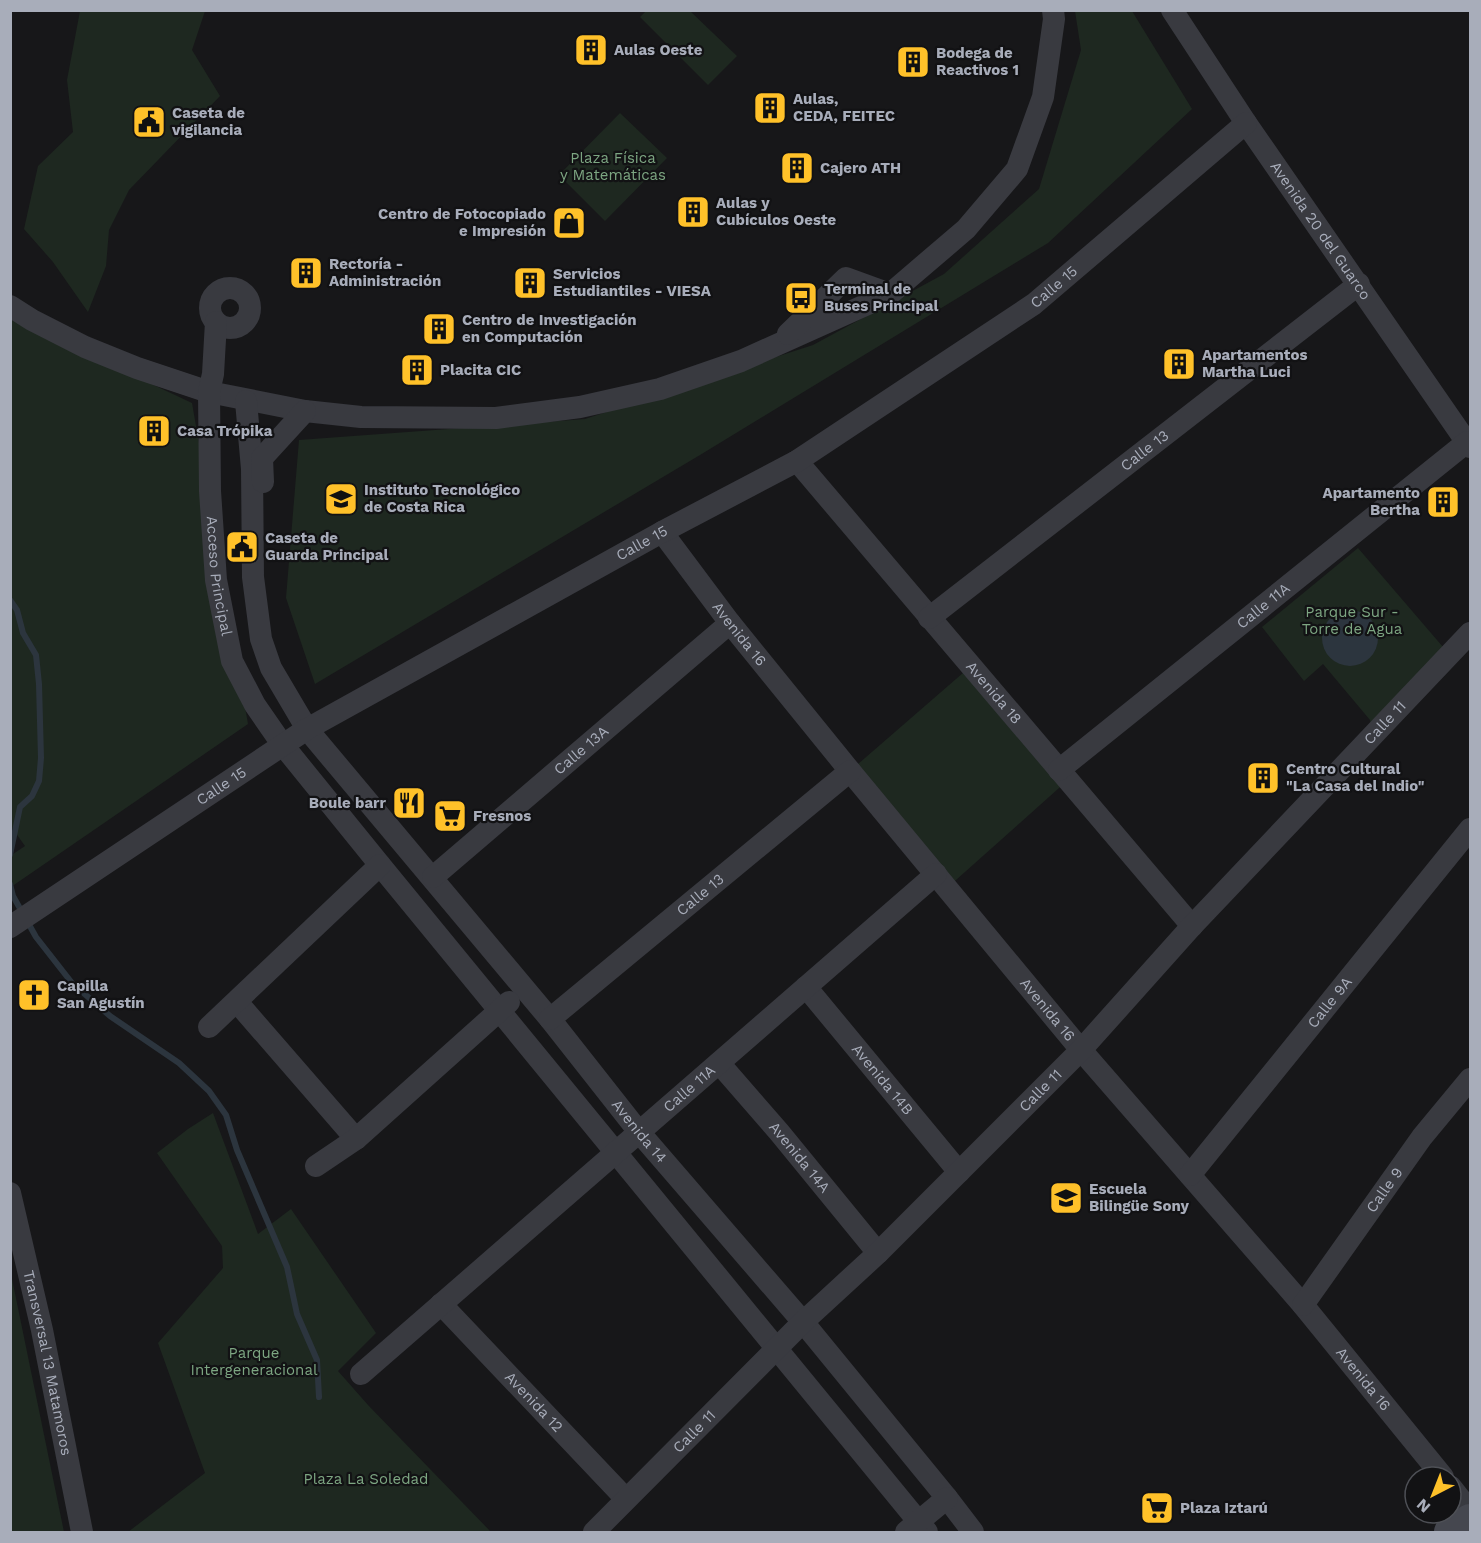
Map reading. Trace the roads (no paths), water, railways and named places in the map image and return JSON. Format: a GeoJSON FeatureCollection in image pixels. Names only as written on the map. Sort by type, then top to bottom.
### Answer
{"type":"FeatureCollection","features":[{"type":"Feature","properties":{"kind":"main road"},"geometry":{"type":"LineString","coordinates":[[1449,1533],[1470,1520]]}},
{"type":"Feature","properties":{"kind":"street"},"geometry":{"type":"LineString","coordinates":[[10,306],[85,347],[137,368],[209,392],[305,411],[361,417],[496,418],[580,408],[660,389],[717,370],[890,294],[966,229],[1017,169],[1043,97],[1054,19],[1053,10]]}},
{"type":"Feature","properties":{"kind":"street","name":"Avenida 20 del Guarco"},"geometry":{"type":"LineString","coordinates":[[1172,10],[1246,123],[1469,445]]}},
{"type":"Feature","properties":{"kind":"street","name":"Calle 15"},"geometry":{"type":"LineString","coordinates":[[10,927],[307,729],[662,532],[797,461],[1034,304],[1246,123]]}},
{"type":"Feature","properties":{"kind":"street"},"geometry":{"type":"LineString","coordinates":[[776,345],[846,278],[890,294]]}},
{"type":"Feature","properties":{"kind":"street","name":"Calle 13"},"geometry":{"type":"LineString","coordinates":[[929,618],[1359,284]]}},
{"type":"Feature","properties":{"kind":"street","name":"Acceso Principal"},"geometry":{"type":"LineString","coordinates":[[216,322],[213,374],[209,392],[210,491],[216,580],[232,661],[255,705],[282,744]]}},
{"type":"Feature","properties":{"kind":"street"},"geometry":{"type":"LineString","coordinates":[[246,401],[252,469],[253,577],[261,639],[270,669],[307,729]]}},
{"type":"Feature","properties":{"kind":"street"},"geometry":{"type":"LineString","coordinates":[[296,708],[275,635],[268,575],[262,458],[305,411]]}},
{"type":"Feature","properties":{"kind":"street","name":"Calle 11A"},"geometry":{"type":"LineString","coordinates":[[1059,770],[1469,445]]}},
{"type":"Feature","properties":{"kind":"street","name":"Avenida 18"},"geometry":{"type":"LineString","coordinates":[[797,461],[1192,926]]}},
{"type":"Feature","properties":{"kind":"street","name":"Avenida 16"},"geometry":{"type":"LineString","coordinates":[[662,532],[730,623],[850,771],[1081,1050],[1303,1305],[1433,1465]]}},
{"type":"Feature","properties":{"kind":"street","name":"Calle 13A"},"geometry":{"type":"LineString","coordinates":[[433,877],[730,623]]}},
{"type":"Feature","properties":{"kind":"street","name":"Calle 11"},"geometry":{"type":"LineString","coordinates":[[594,1533],[803,1322],[878,1253],[1081,1050],[1192,926],[1467,645]]}},
{"type":"Feature","properties":{"kind":"street","name":"Avenida 14"},"geometry":{"type":"LineString","coordinates":[[307,729],[550,1018],[639,1132],[803,1322],[948,1498],[973,1533]]}},
{"type":"Feature","properties":{"kind":"street"},"geometry":{"type":"LineString","coordinates":[[282,744],[777,1349],[917,1529],[948,1498]]}},
{"type":"Feature","properties":{"kind":"street","name":"Calle 13"},"geometry":{"type":"LineString","coordinates":[[550,1018],[850,771]]}},
{"type":"Feature","properties":{"kind":"street","name":"Calle 9A"},"geometry":{"type":"LineString","coordinates":[[1190,1175],[1470,829]]}},
{"type":"Feature","properties":{"kind":"street"},"geometry":{"type":"LineString","coordinates":[[209,1027],[380,865]]}},
{"type":"Feature","properties":{"kind":"street","name":"Calle 11A"},"geometry":{"type":"LineString","coordinates":[[361,1374],[936,874]]}},
{"type":"Feature","properties":{"kind":"street","name":"Avenida 14B"},"geometry":{"type":"LineString","coordinates":[[806,987],[959,1172]]}},
{"type":"Feature","properties":{"kind":"street"},"geometry":{"type":"LineString","coordinates":[[316,1166],[356,1139],[524,989]]}},
{"type":"Feature","properties":{"kind":"street"},"geometry":{"type":"LineString","coordinates":[[237,1002],[356,1139]]}},
{"type":"Feature","properties":{"kind":"street","name":"Avenida 14A"},"geometry":{"type":"LineString","coordinates":[[719,1063],[878,1253]]}},
{"type":"Feature","properties":{"kind":"street","name":"Calle 9"},"geometry":{"type":"LineString","coordinates":[[1303,1305],[1422,1137],[1470,1078]]}},
{"type":"Feature","properties":{"kind":"street","name":"Transversal 13 Matamoros"},"geometry":{"type":"LineString","coordinates":[[10,1193],[42,1330],[82,1533]]}},
{"type":"Feature","properties":{"kind":"street","name":"Avenida 12"},"geometry":{"type":"LineString","coordinates":[[441,1304],[626,1499]]}},
{"type":"Feature","properties":{"kind":"waterway"},"geometry":{"type":"LineString","coordinates":[[10,600],[17,610],[23,633],[36,655],[41,758],[39,781],[32,796],[20,807],[10,855]]}},
{"type":"Feature","properties":{"kind":"waterway"},"geometry":{"type":"LineString","coordinates":[[10,884],[13,896],[36,937],[72,983],[110,1016],[179,1063],[209,1091],[226,1115],[237,1150],[287,1267],[297,1314],[317,1360],[319,1397]]}},
{"type":"Feature","properties":{"kind":"place","name":"Aulas Oeste"},"geometry":{"type":"Point","coordinates":[591,50]}},
{"type":"Feature","properties":{"kind":"place","name":"Bodega de Reactivos 1"},"geometry":{"type":"Point","coordinates":[913,62]}},
{"type":"Feature","properties":{"kind":"place","name":"Aulas, CEDA, FEITEC"},"geometry":{"type":"Point","coordinates":[770,108]}},
{"type":"Feature","properties":{"kind":"place","name":"Caseta de vigilancia"},"geometry":{"type":"Point","coordinates":[149,122]}},
{"type":"Feature","properties":{"kind":"place","name":"Cajero ATH"},"geometry":{"type":"Point","coordinates":[797,168]}},
{"type":"Feature","properties":{"kind":"place","name":"Aulas y Cubículos Oeste"},"geometry":{"type":"Point","coordinates":[693,212]}},
{"type":"Feature","properties":{"kind":"place","name":"Centro de Fotocopiado e Impresión"},"geometry":{"type":"Point","coordinates":[569,223]}},
{"type":"Feature","properties":{"kind":"place","name":"Rectoría - Administración"},"geometry":{"type":"Point","coordinates":[306,273]}},
{"type":"Feature","properties":{"kind":"place","name":"Servicios Estudiantiles - VIESA"},"geometry":{"type":"Point","coordinates":[530,283]}},
{"type":"Feature","properties":{"kind":"place","name":"Terminal de Buses Principal"},"geometry":{"type":"Point","coordinates":[801,298]}},
{"type":"Feature","properties":{"kind":"place","name":"Centro de Investigación en Computación"},"geometry":{"type":"Point","coordinates":[439,329]}},
{"type":"Feature","properties":{"kind":"place","name":"Apartamentos Martha Luci"},"geometry":{"type":"Point","coordinates":[1179,364]}},
{"type":"Feature","properties":{"kind":"place","name":"Placita CIC"},"geometry":{"type":"Point","coordinates":[417,370]}},
{"type":"Feature","properties":{"kind":"place","name":"Casa Trópika"},"geometry":{"type":"Point","coordinates":[154,431]}},
{"type":"Feature","properties":{"kind":"place","name":"Instituto Tecnológico de Costa Rica"},"geometry":{"type":"Point","coordinates":[341,499]}},
{"type":"Feature","properties":{"kind":"place","name":"Apartamento Bertha"},"geometry":{"type":"Point","coordinates":[1443,502]}},
{"type":"Feature","properties":{"kind":"place","name":"Caseta de Guarda Principal"},"geometry":{"type":"Point","coordinates":[242,547]}},
{"type":"Feature","properties":{"kind":"place","name":"Centro Cultural \"La Casa del Indio\""},"geometry":{"type":"Point","coordinates":[1263,778]}},
{"type":"Feature","properties":{"kind":"place","name":"Boule barr"},"geometry":{"type":"Point","coordinates":[409,803]}},
{"type":"Feature","properties":{"kind":"place","name":"Fresnos"},"geometry":{"type":"Point","coordinates":[450,816]}},
{"type":"Feature","properties":{"kind":"place","name":"Capilla San Agustín"},"geometry":{"type":"Point","coordinates":[34,995]}},
{"type":"Feature","properties":{"kind":"place","name":"Escuela Bilingüe Sony"},"geometry":{"type":"Point","coordinates":[1066,1198]}},
{"type":"Feature","properties":{"kind":"place","name":"Plaza Iztarú"},"geometry":{"type":"Point","coordinates":[1157,1508]}},
{"type":"Feature","properties":{"kind":"park label","name":"Plaza Física y Matemáticas"},"geometry":{"type":"Point","coordinates":[613,166]}},
{"type":"Feature","properties":{"kind":"park label","name":"Parque Sur - Torre de Agua"},"geometry":{"type":"Point","coordinates":[1352,620]}},
{"type":"Feature","properties":{"kind":"park label","name":"Parque Intergeneracional"},"geometry":{"type":"Point","coordinates":[254,1362]}},
{"type":"Feature","properties":{"kind":"park label","name":"Plaza La Soledad"},"geometry":{"type":"Point","coordinates":[366,1479]}}]}
